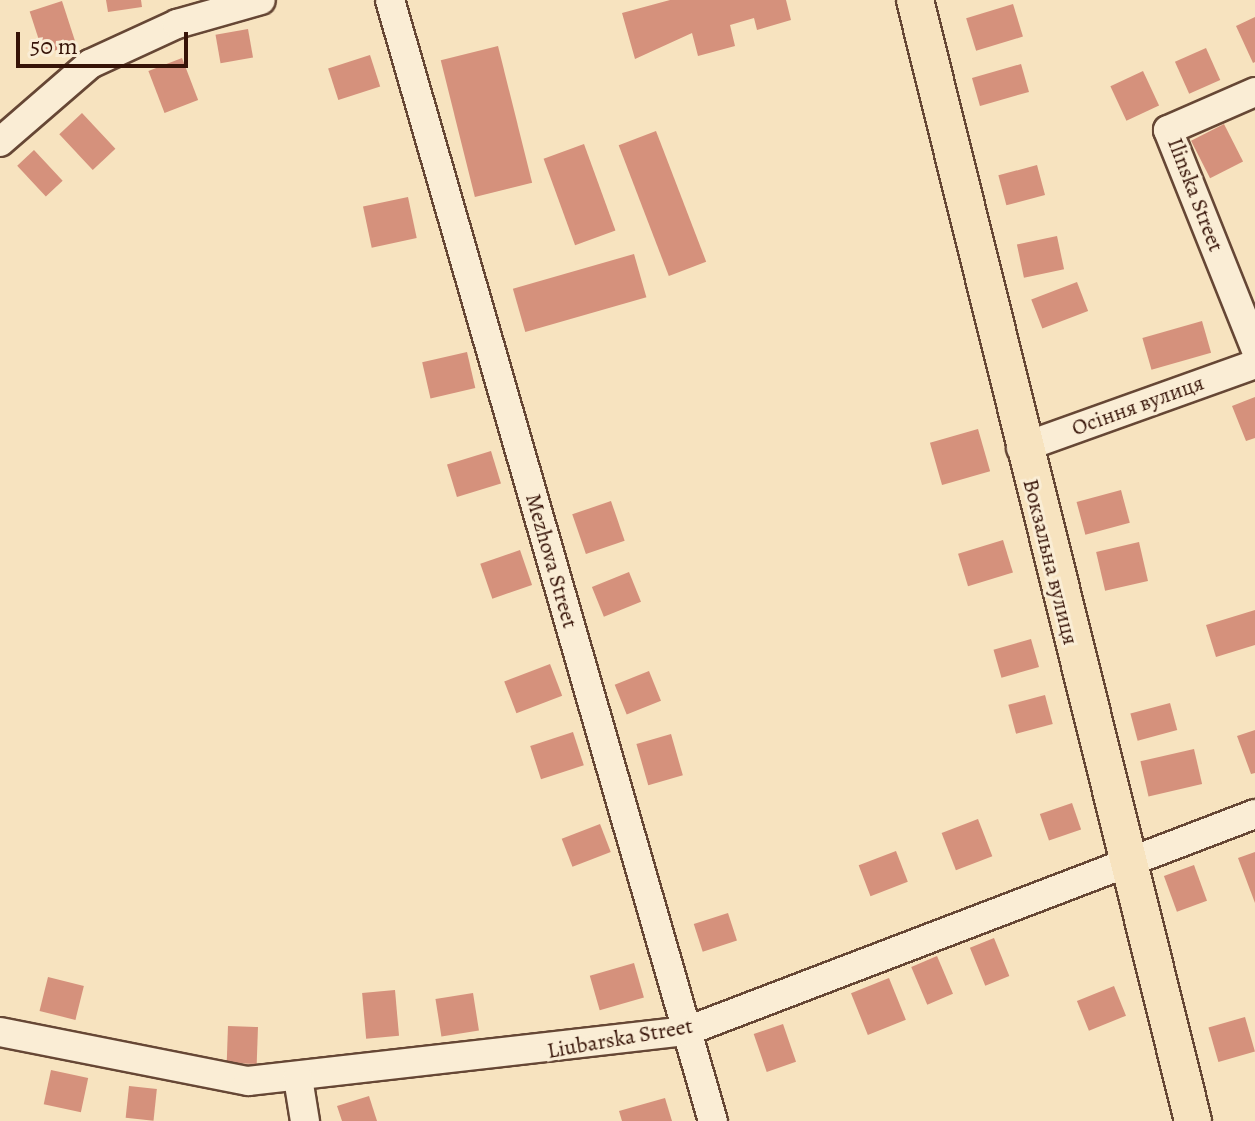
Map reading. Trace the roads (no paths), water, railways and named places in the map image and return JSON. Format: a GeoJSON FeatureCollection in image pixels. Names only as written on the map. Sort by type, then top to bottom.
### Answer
{"type":"FeatureCollection","features":[{"type":"Feature","properties":{"kind":"main road","name":"Вокзальна вулиця"},"geometry":{"type":"LineString","coordinates":[[915,0],[1021,448],[1193,1121]]}},
{"type":"Feature","properties":{"kind":"street"},"geometry":{"type":"LineString","coordinates":[[0,142],[90,64],[177,24],[261,0]]}},
{"type":"Feature","properties":{"kind":"street","name":"Mezhova Street"},"geometry":{"type":"LineString","coordinates":[[390,0],[713,1121]]}},
{"type":"Feature","properties":{"kind":"street","name":"Ilinska Street"},"geometry":{"type":"LineString","coordinates":[[1255,92],[1168,130],[1255,348]]}},
{"type":"Feature","properties":{"kind":"street","name":"Осіння вулиця"},"geometry":{"type":"LineString","coordinates":[[1021,448],[1255,364]]}},
{"type":"Feature","properties":{"kind":"street","name":"Liubarska Street"},"geometry":{"type":"LineString","coordinates":[[0,1032],[248,1081],[298,1078],[687,1031],[1255,814]]}},
{"type":"Feature","properties":{"kind":"street"},"geometry":{"type":"LineString","coordinates":[[298,1078],[305,1121]]}}]}
